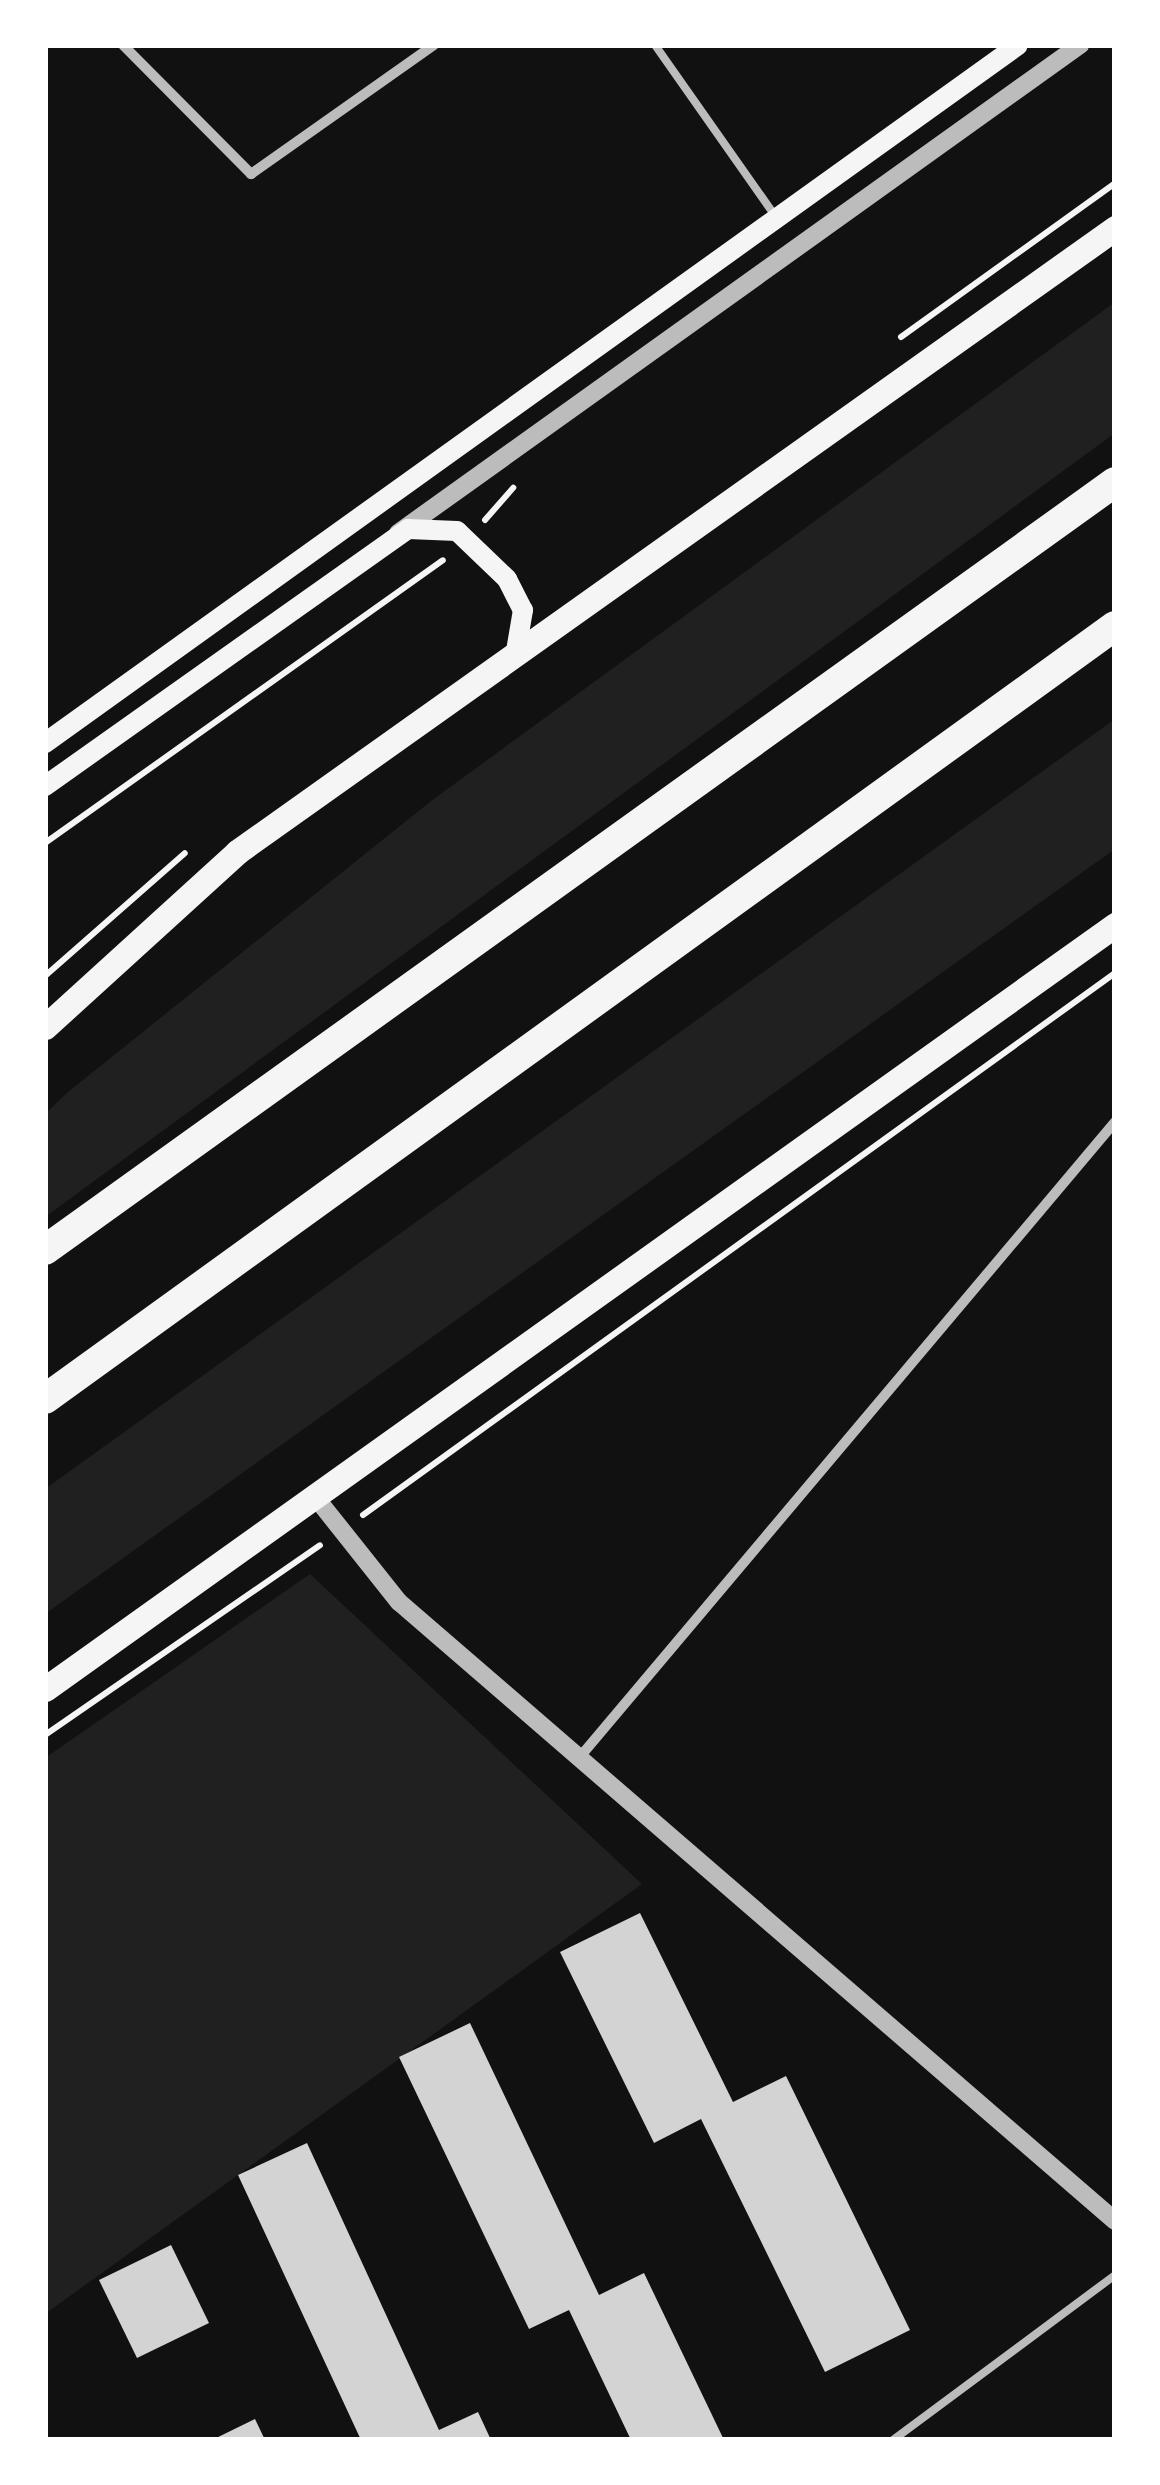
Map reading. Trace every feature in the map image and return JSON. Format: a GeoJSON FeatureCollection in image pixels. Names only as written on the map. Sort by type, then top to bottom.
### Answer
{"type":"FeatureCollection","features":[{"type":"Feature","properties":{"kind":"highway"},"geometry":{"type":"LineString","coordinates":[[45,1250],[1115,482]]}},
{"type":"Feature","properties":{"kind":"highway"},"geometry":{"type":"LineString","coordinates":[[45,1399],[1115,626]]}},
{"type":"Feature","properties":{"kind":"main road"},"geometry":{"type":"LineString","coordinates":[[45,742],[1018,45]]}},
{"type":"Feature","properties":{"kind":"main road"},"geometry":{"type":"LineString","coordinates":[[45,1027],[237,852],[499,672],[1115,228]]}},
{"type":"Feature","properties":{"kind":"main road"},"geometry":{"type":"LineString","coordinates":[[45,786],[394,536],[422,526],[457,531],[507,579],[524,632],[499,672]]}},
{"type":"Feature","properties":{"kind":"main road"},"geometry":{"type":"LineString","coordinates":[[45,1689],[317,1499],[1115,925]]}},
{"type":"Feature","properties":{"kind":"street"},"geometry":{"type":"LineString","coordinates":[[123,45],[251,174],[434,45]]}},
{"type":"Feature","properties":{"kind":"street"},"geometry":{"type":"LineString","coordinates":[[394,536],[1080,45]]}},
{"type":"Feature","properties":{"kind":"street"},"geometry":{"type":"LineString","coordinates":[[579,1758],[1115,1122]]}},
{"type":"Feature","properties":{"kind":"street"},"geometry":{"type":"LineString","coordinates":[[317,1499],[339,1532],[399,1602],[1115,2221]]}},
{"type":"Feature","properties":{"kind":"lane"},"geometry":{"type":"LineString","coordinates":[[655,45],[777,218]]}},
{"type":"Feature","properties":{"kind":"lane"},"geometry":{"type":"LineString","coordinates":[[893,2440],[1115,2275]]}},
{"type":"Feature","properties":{"kind":"path"},"geometry":{"type":"LineString","coordinates":[[45,1735],[339,1532],[1115,973]]}},
{"type":"Feature","properties":{"kind":"shaded area"},"geometry":{"type":"Polygon","coordinates":[[[1115,302],[1115,433],[45,1217],[45,1114],[68,1092],[431,801],[1115,302]]]}},
{"type":"Feature","properties":{"kind":"shaded area"},"geometry":{"type":"Polygon","coordinates":[[[1115,719],[1115,849],[45,1614],[45,1489],[1115,719]]]}},
{"type":"Feature","properties":{"kind":"shaded area"},"geometry":{"type":"Polygon","coordinates":[[[310,1574],[642,1884],[45,2314],[45,1758],[310,1574]]]}},
{"type":"Feature","properties":{"kind":"building"},"geometry":{"type":"Polygon","coordinates":[[[640,1913],[733,2102],[786,2076],[910,2330],[825,2372],[701,2119],[654,2143],[560,1952],[640,1913]]]}},
{"type":"Feature","properties":{"kind":"building"},"geometry":{"type":"Polygon","coordinates":[[[470,2023],[599,2295],[644,2273],[724,2440],[631,2440],[569,2310],[529,2329],[399,2057],[470,2023]]]}},
{"type":"Feature","properties":{"kind":"building"},"geometry":{"type":"Polygon","coordinates":[[[307,2143],[439,2430],[478,2412],[491,2440],[361,2440],[238,2175],[307,2143]]]}},
{"type":"Feature","properties":{"kind":"building"},"geometry":{"type":"Polygon","coordinates":[[[171,2245],[209,2323],[137,2358],[99,2280],[171,2245]]]}},
{"type":"Feature","properties":{"kind":"building"},"geometry":{"type":"Polygon","coordinates":[[[255,2419],[265,2440],[212,2440],[255,2419]]]}}]}
